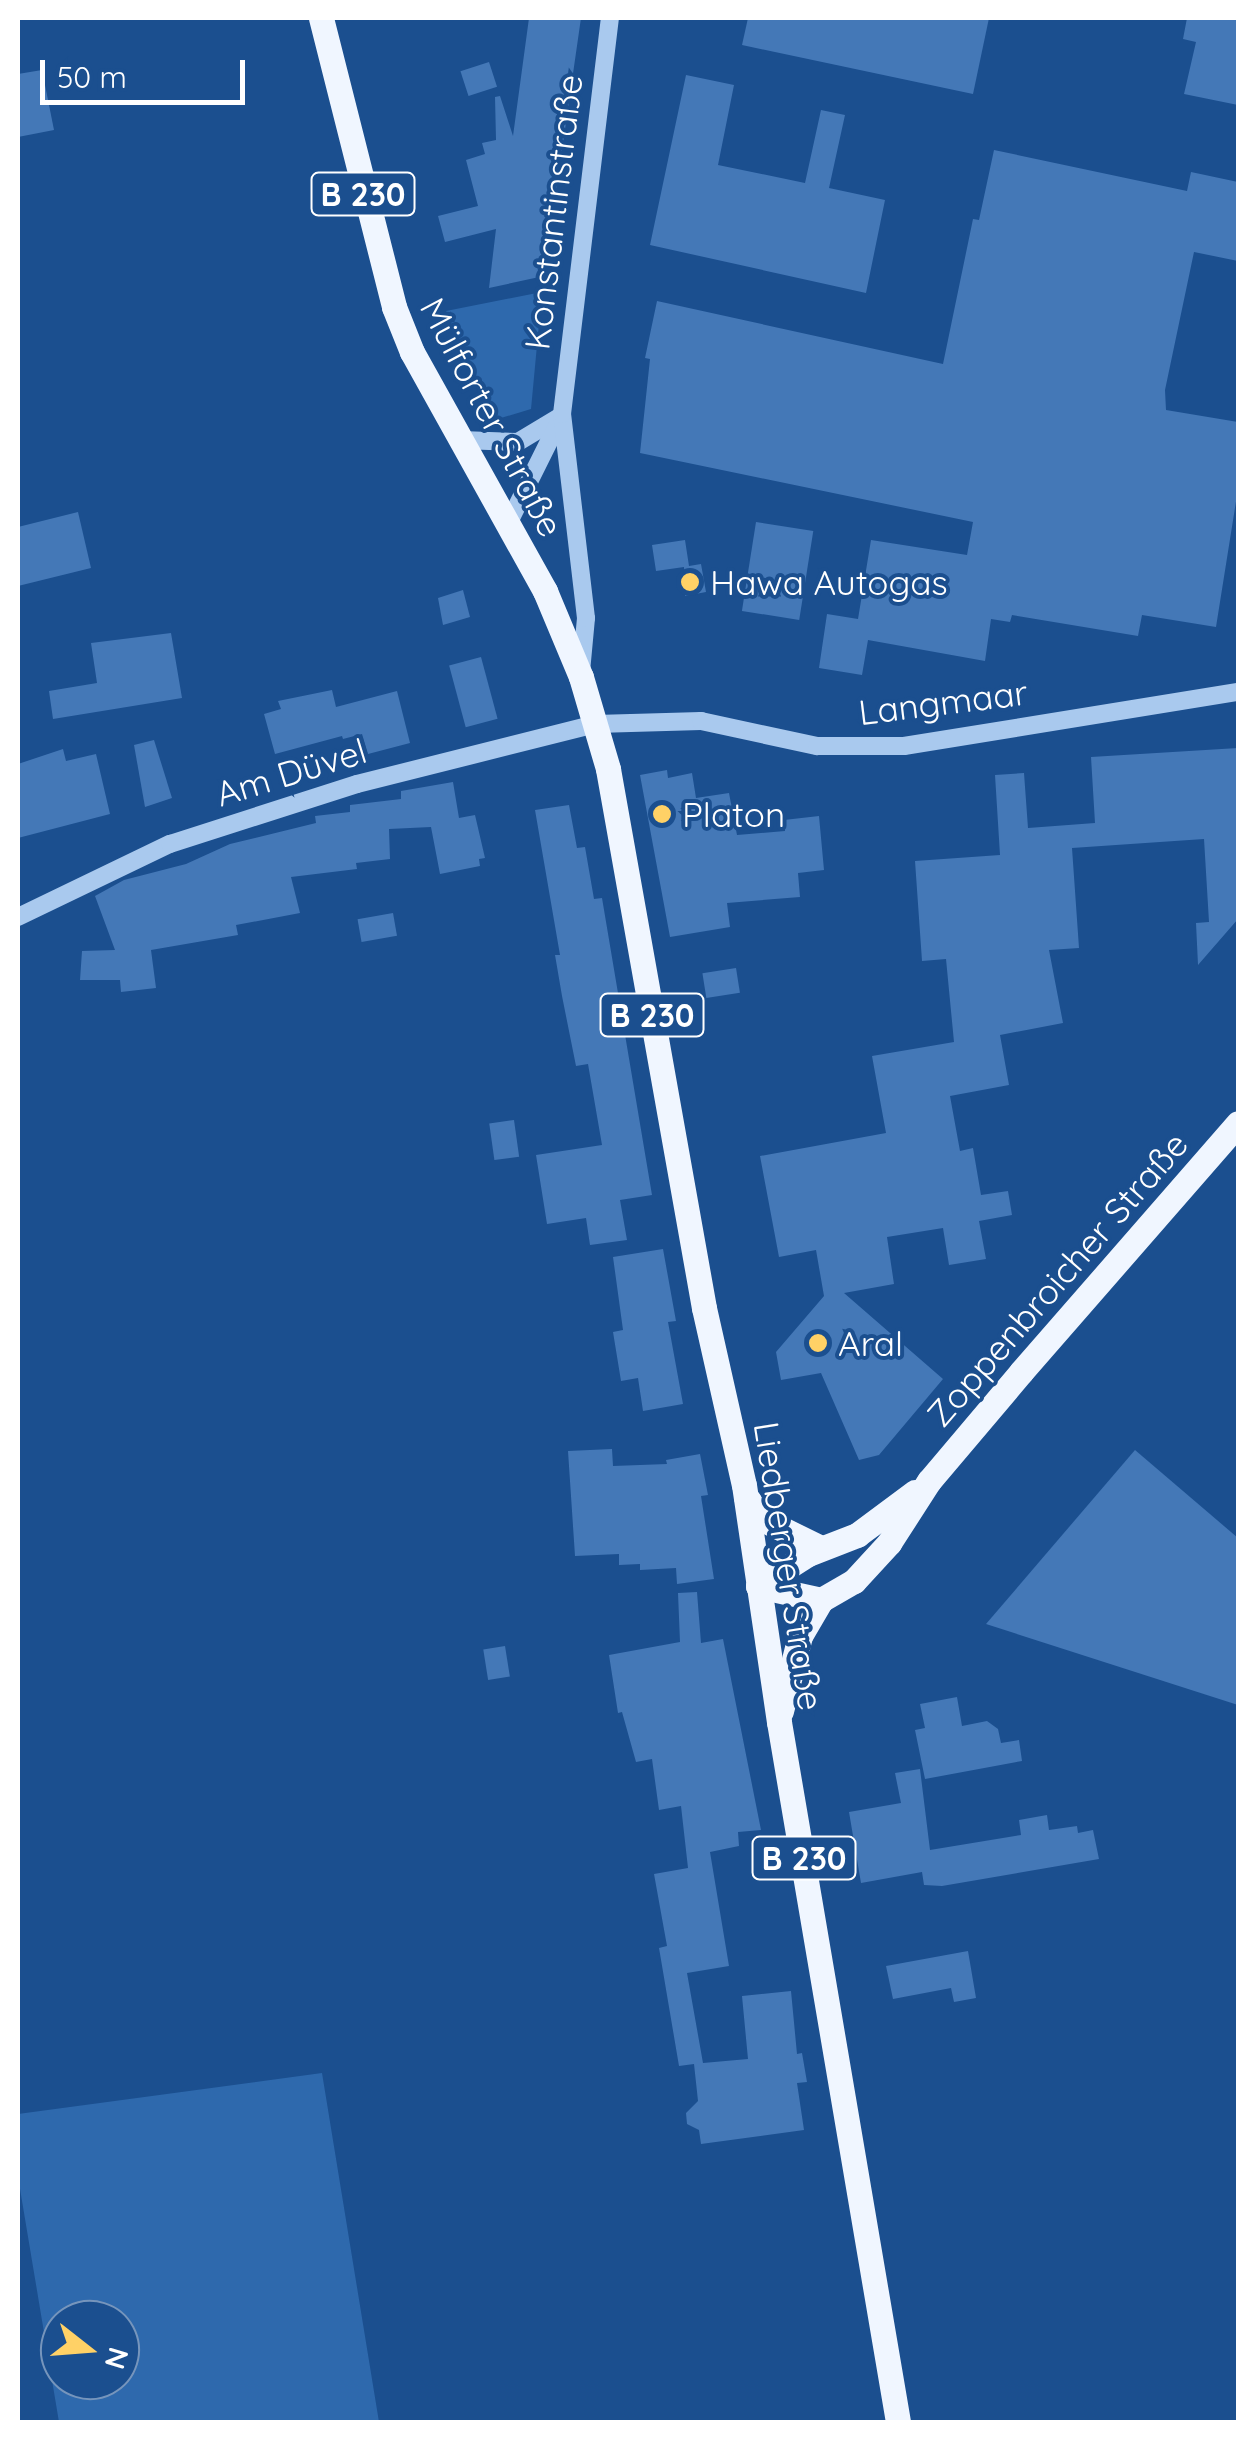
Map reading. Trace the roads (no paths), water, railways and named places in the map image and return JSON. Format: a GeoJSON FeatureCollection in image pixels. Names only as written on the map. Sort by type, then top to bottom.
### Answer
{"type":"FeatureCollection","features":[{"type":"Feature","properties":{"kind":"main road","name":"Mülforter Straße"},"geometry":{"type":"LineString","coordinates":[[321,18],[394,308],[412,352],[545,591],[596,724]]}},
{"type":"Feature","properties":{"kind":"main road","name":"Liedberger Straße"},"geometry":{"type":"LineString","coordinates":[[596,724],[608,770],[704,1308],[746,1497],[779,1722],[898,2422]]}},
{"type":"Feature","properties":{"kind":"main road","name":"Zoppenbroicher Straße"},"geometry":{"type":"LineString","coordinates":[[821,1600],[854,1581],[873,1562],[929,1481],[1238,1123]]}},
{"type":"Feature","properties":{"kind":"main road","name":"Zoppenbroicher Straße"},"geometry":{"type":"LineString","coordinates":[[758,1586],[821,1548],[857,1535],[929,1481]]}},
{"type":"Feature","properties":{"kind":"main road"},"geometry":{"type":"LineString","coordinates":[[746,1497],[764,1520],[821,1548]]}},
{"type":"Feature","properties":{"kind":"main road"},"geometry":{"type":"LineString","coordinates":[[758,1586],[821,1600],[800,1636],[779,1722]]}},
{"type":"Feature","properties":{"kind":"street","name":"Konstantinstraße"},"geometry":{"type":"LineString","coordinates":[[581,677],[586,618],[562,414],[610,18]]}},
{"type":"Feature","properties":{"kind":"street"},"geometry":{"type":"LineString","coordinates":[[462,440],[518,442],[540,432],[562,414]]}},
{"type":"Feature","properties":{"kind":"street","name":"Konstantinstraße"},"geometry":{"type":"LineString","coordinates":[[509,522],[562,414]]}},
{"type":"Feature","properties":{"kind":"street","name":"Langmaar"},"geometry":{"type":"LineString","coordinates":[[596,724],[701,721],[818,746],[904,746],[1238,692]]}},
{"type":"Feature","properties":{"kind":"street","name":"Am Düvel"},"geometry":{"type":"LineString","coordinates":[[18,916],[170,844],[357,784],[596,724]]}},
{"type":"Feature","properties":{"kind":"place","name":"Hawa Autogas"},"geometry":{"type":"Point","coordinates":[690,582]}},
{"type":"Feature","properties":{"kind":"place","name":"Platon"},"geometry":{"type":"Point","coordinates":[662,814]}},
{"type":"Feature","properties":{"kind":"place","name":"Aral"},"geometry":{"type":"Point","coordinates":[818,1343]}}]}
